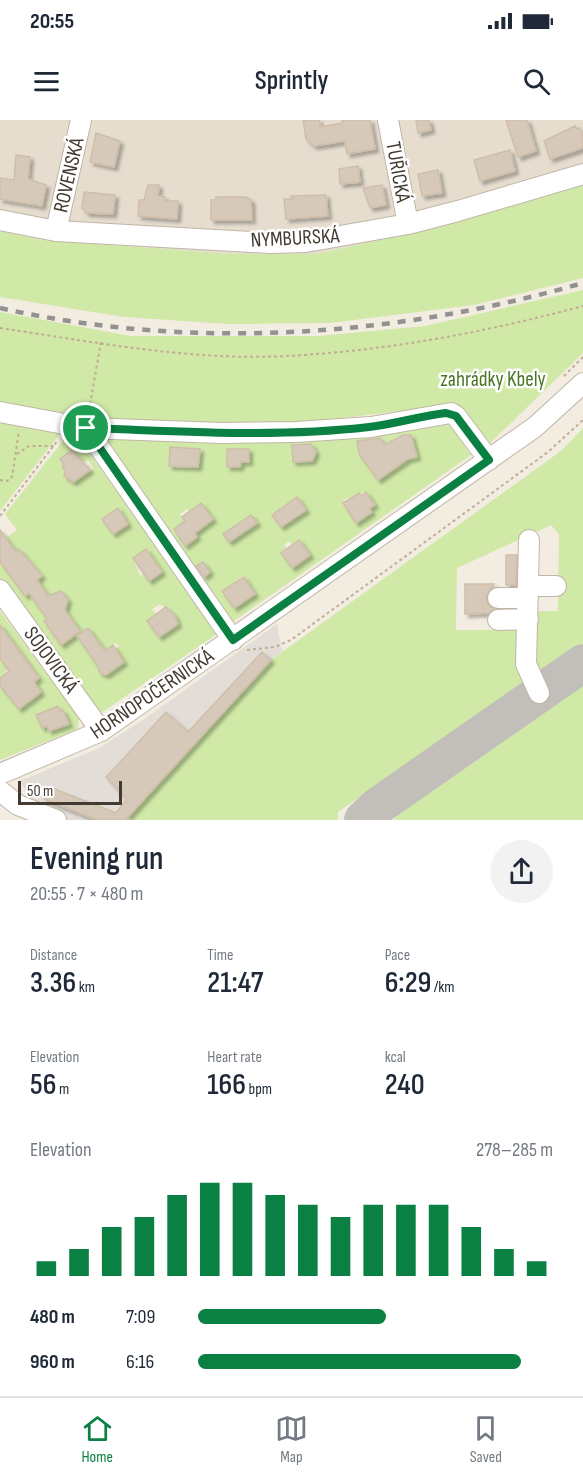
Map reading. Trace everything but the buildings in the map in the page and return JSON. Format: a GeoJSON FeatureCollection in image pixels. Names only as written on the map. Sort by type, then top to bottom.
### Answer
{"type":"FeatureCollection","features":[{"type":"Feature","properties":{"kind":"street","name":"ROVENSKÁ"},"geometry":{"type":"LineString","coordinates":[[56,231],[81,120]]}},
{"type":"Feature","properties":{"kind":"street","name":"TUŘICKÁ"},"geometry":{"type":"LineString","coordinates":[[388,120],[408,224]]}},
{"type":"Feature","properties":{"kind":"street","name":"NYMBURSKÁ"},"geometry":{"type":"LineString","coordinates":[[0,220],[56,231],[270,243],[306,242],[408,224],[583,174]]}},
{"type":"Feature","properties":{"kind":"street","name":"HORNOPOČERNICKÁ"},"geometry":{"type":"LineString","coordinates":[[0,774],[101,731],[240,646],[553,413],[583,383]]}},
{"type":"Feature","properties":{"kind":"street"},"geometry":{"type":"LineString","coordinates":[[5,420],[78,427],[221,433],[296,432],[371,427],[446,413],[456,416],[489,460]]}},
{"type":"Feature","properties":{"kind":"street"},"geometry":{"type":"LineString","coordinates":[[78,427],[240,646]]}},
{"type":"Feature","properties":{"kind":"street"},"geometry":{"type":"LineString","coordinates":[[529,540],[526,664],[538,693]]}},
{"type":"Feature","properties":{"kind":"street"},"geometry":{"type":"LineString","coordinates":[[498,598],[556,586]]}},
{"type":"Feature","properties":{"kind":"street","name":"SOJOVICKÁ"},"geometry":{"type":"LineString","coordinates":[[0,590],[101,731]]}},
{"type":"Feature","properties":{"kind":"street"},"geometry":{"type":"LineString","coordinates":[[498,620],[528,619]]}},
{"type":"Feature","properties":{"kind":"street"},"geometry":{"type":"LineString","coordinates":[[0,791],[18,805],[56,820]]}},
{"type":"Feature","properties":{"kind":"path"},"geometry":{"type":"LineString","coordinates":[[0,328],[165,351],[284,356],[366,349],[453,337],[583,306]]}},
{"type":"Feature","properties":{"kind":"path"},"geometry":{"type":"LineString","coordinates":[[0,516],[54,446],[78,427],[101,342]]}},
{"type":"Feature","properties":{"kind":"path"},"geometry":{"type":"LineString","coordinates":[[0,480],[7,481],[12,477],[20,433],[5,420]]}},
{"type":"Feature","properties":{"kind":"path"},"geometry":{"type":"LineString","coordinates":[[240,646],[291,640],[548,452],[583,420]]}},
{"type":"Feature","properties":{"kind":"path"},"geometry":{"type":"LineString","coordinates":[[16,455],[28,446],[54,446]]}},
{"type":"Feature","properties":{"kind":"shaded area"},"geometry":{"type":"Polygon","coordinates":[[[0,120],[583,120],[583,184],[455,223],[317,254],[233,254],[43,240],[0,231],[0,120]]]}},
{"type":"Feature","properties":{"kind":"shaded area"},"geometry":{"type":"Polygon","coordinates":[[[277,624],[282,651],[271,660],[125,820],[35,820],[28,795],[20,781],[99,748],[143,720],[277,624]]]}},
{"type":"Feature","properties":{"kind":"green space"},"geometry":{"type":"Polygon","coordinates":[[[583,184],[583,278],[474,305],[330,323],[228,324],[124,317],[0,297],[0,231],[43,240],[233,254],[317,254],[455,223],[583,184]]]}},
{"type":"Feature","properties":{"kind":"green space","name":"zahrádky Kbely"},"geometry":{"type":"Polygon","coordinates":[[[583,290],[583,353],[487,446],[457,404],[277,426],[88,423],[0,409],[0,312],[131,336],[319,336],[425,326],[583,290]]]}},
{"type":"Feature","properties":{"kind":"green space"},"geometry":{"type":"Polygon","coordinates":[[[0,418],[62,431],[0,511],[0,418]]]}},
{"type":"Feature","properties":{"kind":"green space"},"geometry":{"type":"Polygon","coordinates":[[[448,422],[471,455],[231,623],[100,439],[104,434],[448,422]],[[411,435],[398,436],[385,445],[380,438],[362,457],[378,480],[408,459],[417,456],[411,435]],[[311,444],[292,445],[293,461],[312,461],[316,452],[311,444]],[[170,447],[169,466],[198,467],[200,449],[170,447]],[[227,449],[227,468],[240,467],[241,462],[227,449]],[[366,492],[343,500],[357,523],[372,512],[369,508],[374,504],[366,492]],[[297,498],[272,514],[280,527],[306,510],[297,498]],[[201,503],[189,512],[187,509],[180,514],[185,521],[174,530],[185,545],[197,537],[192,529],[200,529],[213,519],[201,503]],[[241,522],[223,534],[229,542],[247,530],[241,522]],[[299,540],[292,545],[289,541],[284,545],[287,549],[281,552],[292,568],[310,555],[299,540]],[[203,562],[193,569],[201,579],[210,572],[203,562]],[[243,576],[222,591],[234,608],[255,594],[243,576]]]}},
{"type":"Feature","properties":{"kind":"green space"},"geometry":{"type":"Polygon","coordinates":[[[583,428],[583,643],[538,674],[533,668],[532,611],[558,611],[559,534],[551,525],[457,568],[456,630],[497,630],[498,623],[523,626],[522,685],[338,812],[338,820],[125,820],[271,660],[561,451],[583,428]]]}},
{"type":"Feature","properties":{"kind":"green space"},"geometry":{"type":"Polygon","coordinates":[[[66,437],[81,441],[217,634],[101,713],[0,580],[0,562],[25,595],[42,576],[36,567],[30,571],[19,550],[16,552],[6,538],[17,530],[5,514],[66,437]],[[72,450],[60,459],[66,476],[94,469],[88,460],[84,462],[72,450]],[[118,508],[103,519],[113,534],[128,523],[118,508]],[[146,549],[133,558],[140,576],[144,574],[149,581],[162,572],[146,549]],[[61,591],[56,594],[51,616],[44,622],[61,645],[80,631],[65,610],[68,600],[61,591]],[[160,604],[152,609],[156,614],[147,621],[159,637],[178,623],[176,617],[160,604]],[[116,643],[94,659],[100,673],[105,675],[124,662],[115,649],[119,647],[116,643]]]}},
{"type":"Feature","properties":{"kind":"green space"},"geometry":{"type":"Polygon","coordinates":[[[0,611],[79,718],[78,729],[0,760],[0,685],[19,709],[41,692],[34,682],[39,678],[18,649],[14,652],[0,679],[0,611]],[[58,706],[37,715],[42,728],[47,726],[50,731],[68,724],[64,711],[60,712],[58,706]]]}},
{"type":"Feature","properties":{"kind":"green space"},"geometry":{"type":"Polygon","coordinates":[[[583,683],[583,820],[394,820],[403,807],[583,683]]]}},
{"type":"Feature","properties":{"kind":"taxiway"},"geometry":{"type":"LineString","coordinates":[[363,820],[378,806],[583,663]]}},
{"type":"Feature","properties":{"kind":"railway"},"geometry":{"type":"LineString","coordinates":[[0,308],[72,321],[145,330],[219,333],[293,332],[367,326],[440,316],[583,283]]}},
{"type":"Feature","properties":{"kind":"route"},"geometry":{"type":"LineString","coordinates":[[451,413],[456,416],[489,460],[233,640],[86,428],[221,433],[296,432],[371,427],[451,413]]}}]}
